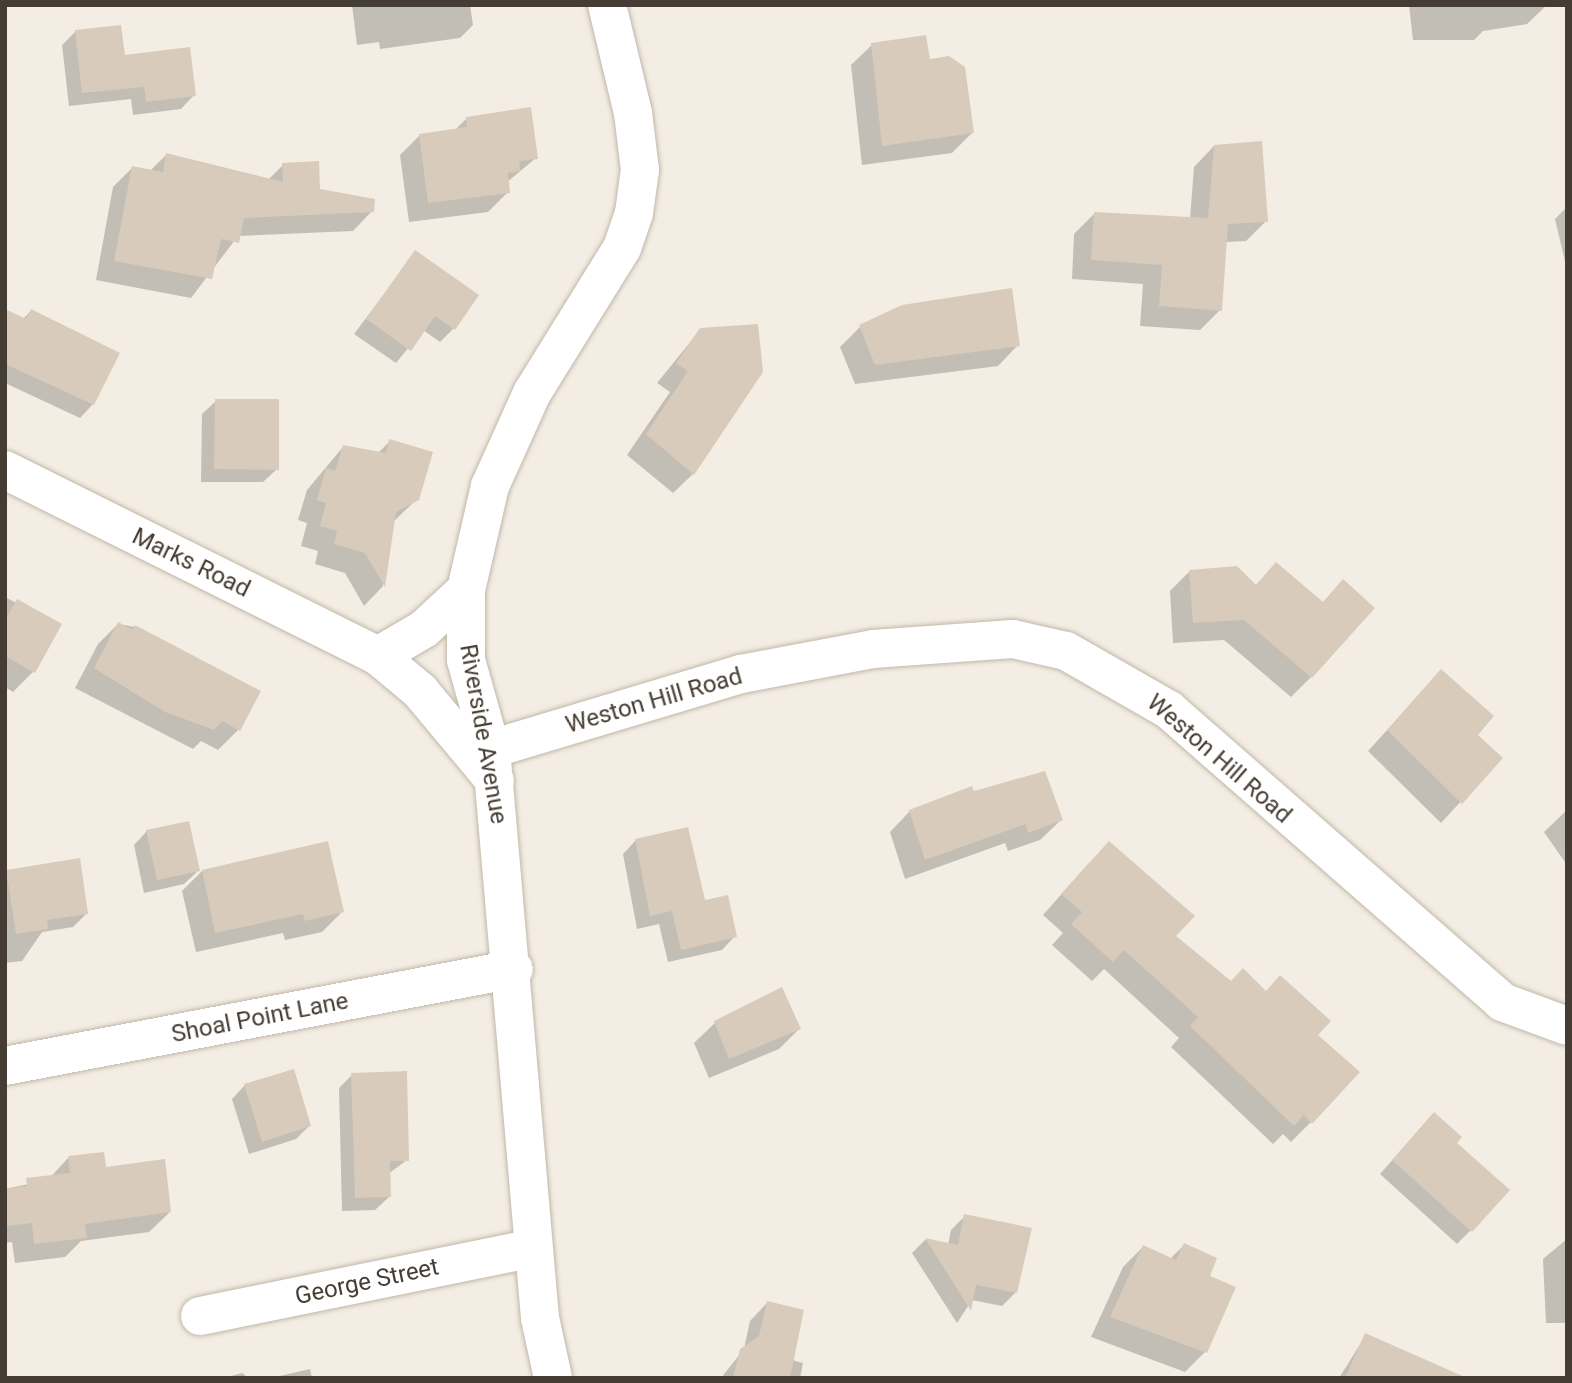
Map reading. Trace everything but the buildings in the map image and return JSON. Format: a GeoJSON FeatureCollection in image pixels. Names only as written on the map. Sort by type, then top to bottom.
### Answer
{"type":"FeatureCollection","features":[{"type":"Feature","properties":{"kind":"street","name":"Riverside Avenue"},"geometry":{"type":"LineString","coordinates":[[552,1378],[533,1248],[514,969],[493,765],[466,660],[466,590],[495,474],[532,394],[622,248],[634,213],[640,170],[633,113],[607,5]]}},
{"type":"Feature","properties":{"kind":"street","name":"Marks Road"},"geometry":{"type":"LineString","coordinates":[[5,471],[378,656],[420,691],[493,765]]}},
{"type":"Feature","properties":{"kind":"street"},"geometry":{"type":"LineString","coordinates":[[378,656],[424,629],[466,590]]}},
{"type":"Feature","properties":{"kind":"street","name":"Weston Hill Road"},"geometry":{"type":"LineString","coordinates":[[493,765],[741,674],[873,649],[1013,639],[1066,651],[1169,710],[1503,1002],[1567,1026]]}},
{"type":"Feature","properties":{"kind":"street","name":"Shoal Point Lane"},"geometry":{"type":"LineString","coordinates":[[5,1066],[514,969]]}},
{"type":"Feature","properties":{"kind":"street","name":"George Street"},"geometry":{"type":"LineString","coordinates":[[201,1316],[533,1248]]}}]}
